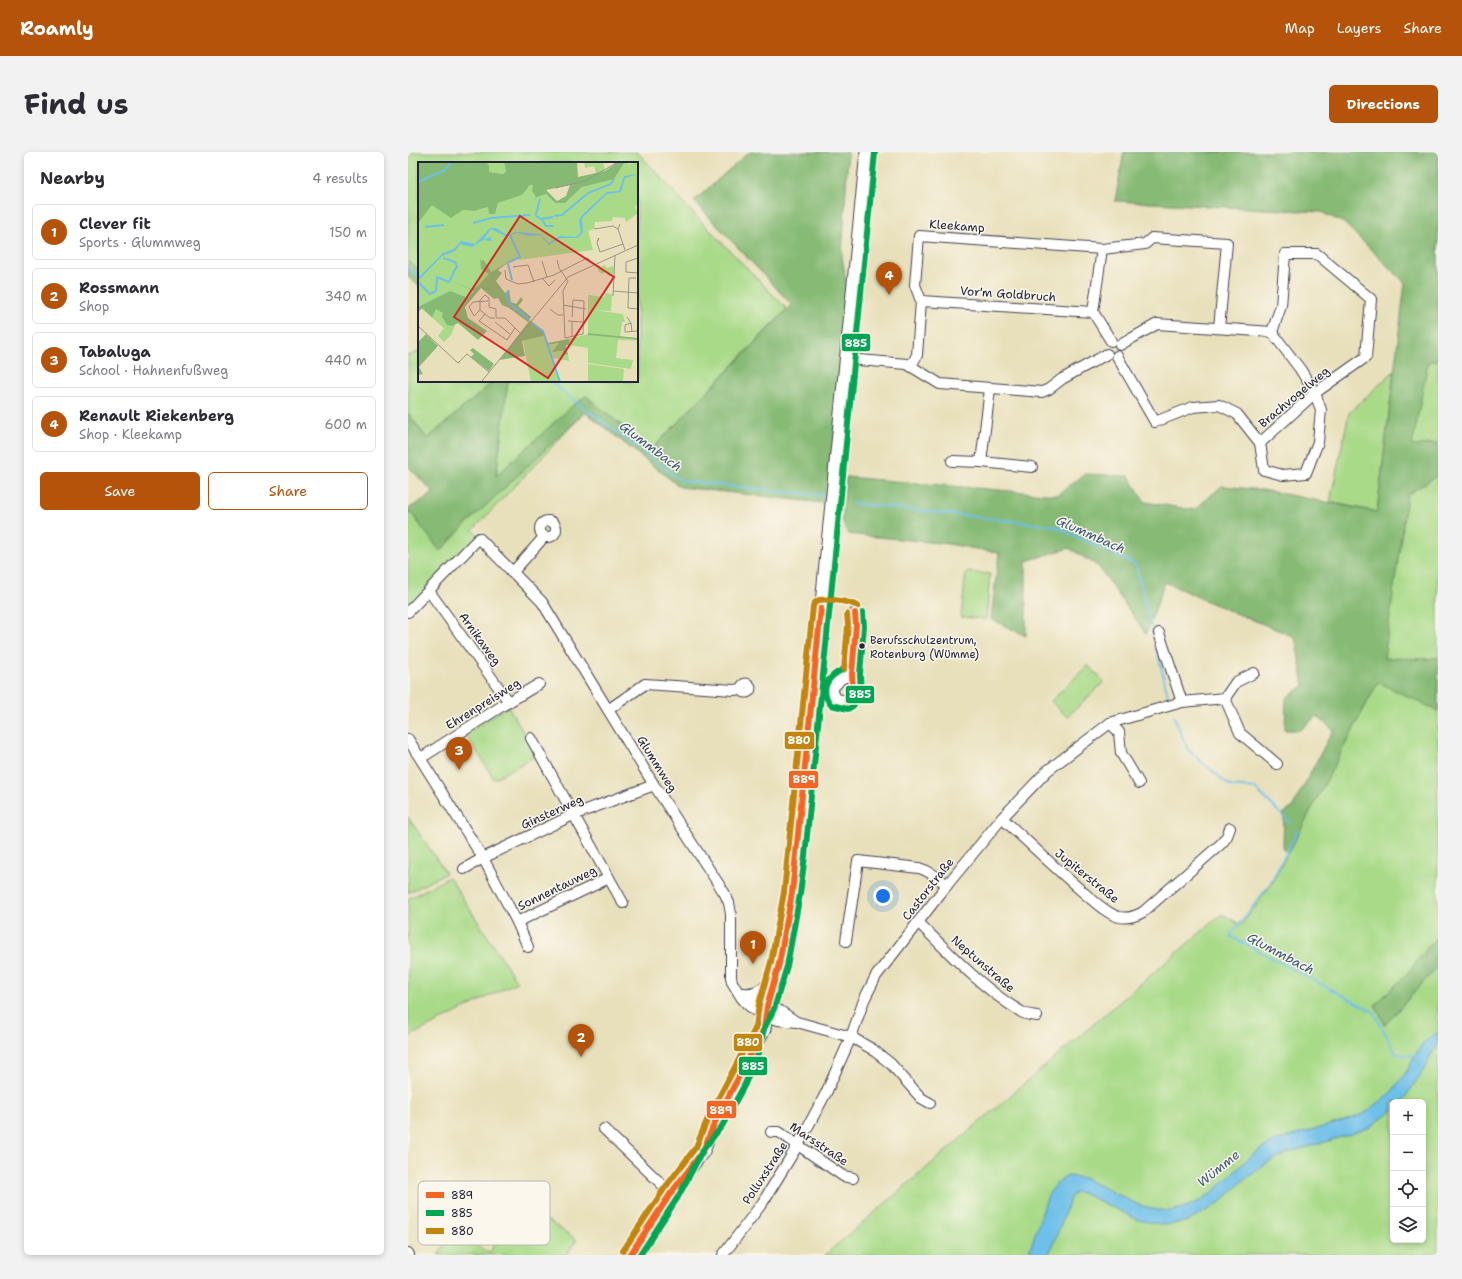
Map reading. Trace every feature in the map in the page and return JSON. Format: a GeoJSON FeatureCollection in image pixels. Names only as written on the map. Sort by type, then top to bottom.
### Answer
{"type":"FeatureCollection","features":[{"type":"Feature","properties":{"kind":"main road"},"geometry":{"type":"LineString","coordinates":[[630,1255],[671,1193],[703,1151],[715,1122],[764,1029],[765,1013],[777,973],[792,893],[797,855],[867,152]]}},
{"type":"Feature","properties":{"kind":"street","name":"Kleekamp"},"geometry":{"type":"LineString","coordinates":[[911,366],[917,355],[921,301],[915,285],[919,236],[1102,249]]}},
{"type":"Feature","properties":{"kind":"street"},"geometry":{"type":"LineString","coordinates":[[1111,341],[1093,312],[1102,249],[1145,244],[1152,238],[1227,243],[1219,328]]}},
{"type":"Feature","properties":{"kind":"street","name":"Brachvogelweg"},"geometry":{"type":"LineString","coordinates":[[1260,443],[1315,393],[1366,357],[1371,299],[1317,254],[1285,254],[1281,306],[1272,332]]}},
{"type":"Feature","properties":{"kind":"street","name":"Vor'm Goldbruch"},"geometry":{"type":"LineString","coordinates":[[921,301],[1093,312]]}},
{"type":"Feature","properties":{"kind":"street"},"geometry":{"type":"LineString","coordinates":[[847,359],[906,364],[940,384],[1042,392],[1049,389],[1062,379],[1112,355],[1121,351],[1118,342],[1111,341],[1105,346],[1112,355],[1155,422],[1193,407],[1219,405],[1238,414],[1260,443],[1264,470],[1283,475],[1306,473],[1318,442],[1320,410],[1315,393],[1300,369],[1272,332],[1157,324],[1120,345]]}},
{"type":"Feature","properties":{"kind":"street"},"geometry":{"type":"LineString","coordinates":[[981,462],[990,389]]}},
{"type":"Feature","properties":{"kind":"street"},"geometry":{"type":"LineString","coordinates":[[952,462],[981,462],[1032,467]]}},
{"type":"Feature","properties":{"kind":"street"},"geometry":{"type":"LineString","coordinates":[[512,573],[544,537]]}},
{"type":"Feature","properties":{"kind":"street","name":"Glummweg"},"geometry":{"type":"LineString","coordinates":[[429,591],[479,538],[542,602],[654,785],[710,869],[729,903],[732,925],[730,970],[732,982],[747,1004],[765,1013]]}},
{"type":"Feature","properties":{"kind":"street"},"geometry":{"type":"LineString","coordinates":[[408,612],[429,591]]}},
{"type":"Feature","properties":{"kind":"street","name":"Arnikaweg"},"geometry":{"type":"LineString","coordinates":[[429,591],[509,702]]}},
{"type":"Feature","properties":{"kind":"street"},"geometry":{"type":"LineString","coordinates":[[852,674],[856,641],[855,613]]}},
{"type":"Feature","properties":{"kind":"street"},"geometry":{"type":"LineString","coordinates":[[1159,633],[1182,702]]}},
{"type":"Feature","properties":{"kind":"street"},"geometry":{"type":"LineString","coordinates":[[1225,698],[1236,682],[1254,673]]}},
{"type":"Feature","properties":{"kind":"street","name":"Ehrenpreisweg"},"geometry":{"type":"LineString","coordinates":[[421,758],[540,684]]}},
{"type":"Feature","properties":{"kind":"street"},"geometry":{"type":"LineString","coordinates":[[608,710],[645,684],[734,690],[741,689]]}},
{"type":"Feature","properties":{"kind":"street"},"geometry":{"type":"LineString","coordinates":[[1139,783],[1121,754],[1119,732],[1110,723],[1182,702],[1225,698]]}},
{"type":"Feature","properties":{"kind":"street"},"geometry":{"type":"LineString","coordinates":[[1225,698],[1240,733],[1277,764]]}},
{"type":"Feature","properties":{"kind":"street","name":"Castorstraße"},"geometry":{"type":"LineString","coordinates":[[851,1037],[869,988],[876,976],[947,885],[1002,818],[1047,770],[1110,723]]}},
{"type":"Feature","properties":{"kind":"street","name":"Sonnentauweg"},"geometry":{"type":"LineString","coordinates":[[531,738],[623,904]]}},
{"type":"Feature","properties":{"kind":"street","name":"Sonnentauweg"},"geometry":{"type":"LineString","coordinates":[[408,739],[483,858],[517,922],[528,947]]}},
{"type":"Feature","properties":{"kind":"street","name":"Ginsterweg"},"geometry":{"type":"LineString","coordinates":[[464,869],[483,858],[573,816],[654,785]]}},
{"type":"Feature","properties":{"kind":"street","name":"Jupiterstraße"},"geometry":{"type":"LineString","coordinates":[[1002,818],[1060,873],[1095,903],[1115,916],[1122,918],[1134,916],[1143,912],[1222,843],[1230,828]]}},
{"type":"Feature","properties":{"kind":"street"},"geometry":{"type":"LineString","coordinates":[[846,941],[858,862],[919,868],[934,874],[947,885]]}},
{"type":"Feature","properties":{"kind":"street","name":"Sonnentauweg"},"geometry":{"type":"LineString","coordinates":[[517,922],[609,878]]}},
{"type":"Feature","properties":{"kind":"street","name":"Neptunstraße"},"geometry":{"type":"LineString","coordinates":[[918,922],[995,994],[1020,1012],[1037,1016]]}},
{"type":"Feature","properties":{"kind":"street"},"geometry":{"type":"LineString","coordinates":[[743,993],[758,991],[764,987],[777,973]]}},
{"type":"Feature","properties":{"kind":"street"},"geometry":{"type":"LineString","coordinates":[[735,987],[765,1013],[780,1011],[796,1022],[851,1037],[872,1049],[891,1064],[921,1098],[930,1103]]}},
{"type":"Feature","properties":{"kind":"street","name":"Polluxstraße"},"geometry":{"type":"LineString","coordinates":[[723,1255],[763,1202],[798,1145],[821,1102],[824,1092],[830,1083],[851,1037]]}},
{"type":"Feature","properties":{"kind":"street"},"geometry":{"type":"LineString","coordinates":[[604,1129],[671,1193]]}},
{"type":"Feature","properties":{"kind":"street","name":"Marsstraße"},"geometry":{"type":"LineString","coordinates":[[771,1132],[779,1132],[842,1176],[853,1178]]}},
{"type":"Feature","properties":{"kind":"green space"},"geometry":{"type":"Polygon","coordinates":[[[408,152],[637,152],[685,205],[787,309],[651,450],[586,396],[571,407],[496,477],[508,382],[638,382],[638,162],[418,162],[418,269],[408,261],[408,152]]]}},
{"type":"Feature","properties":{"kind":"green space"},"geometry":{"type":"Polygon","coordinates":[[[749,152],[848,152],[842,256],[851,317],[832,504],[680,487],[585,412],[464,526],[440,551],[408,509],[434,493],[408,466],[408,414],[427,439],[493,382],[508,382],[496,476],[571,407],[586,396],[651,450],[792,305],[694,201],[749,152]]]}},
{"type":"Feature","properties":{"kind":"green space"},"geometry":{"type":"Polygon","coordinates":[[[1124,152],[1438,152],[1438,360],[1428,362],[1412,446],[1438,443],[1438,475],[1407,495],[1384,658],[1427,659],[1438,657],[1438,711],[1378,682],[1289,852],[1283,849],[1284,813],[1292,808],[1333,730],[1317,716],[1300,730],[1285,730],[1286,698],[1304,686],[1295,637],[1211,603],[1165,582],[1146,634],[1098,566],[1069,548],[1026,561],[1026,636],[991,619],[999,553],[949,544],[848,534],[842,520],[846,477],[1057,495],[1085,474],[1129,476],[1145,502],[1194,510],[1222,486],[1263,490],[1377,512],[1405,283],[1344,223],[1321,212],[1115,201],[1124,152]]]}},
{"type":"Feature","properties":{"kind":"green space"},"geometry":{"type":"Polygon","coordinates":[[[1438,152],[1438,1255],[825,1255],[1222,914],[1241,925],[1271,885],[1378,682],[1438,152]]]}},
{"type":"Feature","properties":{"kind":"green space"},"geometry":{"type":"Polygon","coordinates":[[[408,261],[418,269],[418,285],[408,277],[408,261]]]}},
{"type":"Feature","properties":{"kind":"green space"},"geometry":{"type":"Polygon","coordinates":[[[418,352],[418,382],[493,382],[427,439],[408,414],[408,354],[409,356],[418,352]]]}},
{"type":"Feature","properties":{"kind":"green space"},"geometry":{"type":"Polygon","coordinates":[[[1394,371],[1377,512],[1330,502],[1349,413],[1394,371]]]}},
{"type":"Feature","properties":{"kind":"green space"},"geometry":{"type":"Polygon","coordinates":[[[585,412],[473,530],[479,536],[408,609],[408,509],[441,551],[464,526],[585,412]]]}},
{"type":"Feature","properties":{"kind":"green space"},"geometry":{"type":"Polygon","coordinates":[[[966,572],[990,574],[986,619],[961,617],[966,572]]]}},
{"type":"Feature","properties":{"kind":"green space"},"geometry":{"type":"Polygon","coordinates":[[[1088,665],[1104,682],[1067,717],[1051,701],[1088,665]]]}},
{"type":"Feature","properties":{"kind":"green space"},"geometry":{"type":"Polygon","coordinates":[[[508,706],[537,755],[494,779],[466,734],[508,706]]]}},
{"type":"Feature","properties":{"kind":"green space"},"geometry":{"type":"Polygon","coordinates":[[[408,817],[446,873],[408,893],[408,817]]]}},
{"type":"Feature","properties":{"kind":"green space"},"geometry":{"type":"Polygon","coordinates":[[[449,877],[517,982],[408,1037],[408,899],[449,877]]]}},
{"type":"Feature","properties":{"kind":"green space"},"geometry":{"type":"Polygon","coordinates":[[[1438,935],[1438,966],[1385,1025],[1375,1005],[1404,977],[1438,935]]]}},
{"type":"Feature","properties":{"kind":"green space"},"geometry":{"type":"Polygon","coordinates":[[[550,1222],[577,1240],[566,1255],[438,1255],[445,1245],[476,1245],[489,1253],[494,1245],[550,1245],[550,1222]]]}},
{"type":"Feature","properties":{"kind":"water"},"geometry":{"type":"Polygon","coordinates":[[[1438,1032],[1438,1046],[1433,1051],[1425,1068],[1404,1099],[1390,1099],[1390,1112],[1369,1128],[1287,1153],[1267,1163],[1243,1181],[1219,1203],[1189,1221],[1165,1225],[1138,1220],[1083,1193],[1076,1192],[1071,1196],[1054,1243],[1048,1255],[1028,1255],[1048,1195],[1059,1181],[1068,1176],[1084,1178],[1139,1205],[1151,1209],[1168,1211],[1180,1209],[1198,1202],[1213,1192],[1253,1154],[1275,1141],[1350,1119],[1365,1113],[1390,1094],[1407,1071],[1423,1043],[1438,1032]]]}},
{"type":"Feature","properties":{"kind":"waterway","name":"Glummbach"},"geometry":{"type":"LineString","coordinates":[[408,267],[418,275]]}},
{"type":"Feature","properties":{"kind":"waterway","name":"Glummbach"},"geometry":{"type":"LineString","coordinates":[[551,382],[682,481],[827,496]]}},
{"type":"Feature","properties":{"kind":"waterway","name":"Glummbach"},"geometry":{"type":"LineString","coordinates":[[852,503],[1055,526],[1136,565],[1169,699]]}},
{"type":"Feature","properties":{"kind":"waterway","name":"Glummbach"},"geometry":{"type":"LineString","coordinates":[[1174,716],[1188,750],[1230,786],[1255,788],[1289,822]]}},
{"type":"Feature","properties":{"kind":"waterway","name":"Glummbach"},"geometry":{"type":"LineString","coordinates":[[1298,831],[1270,884],[1230,936],[1374,1012],[1396,1054],[1417,1056]]}},
{"type":"Feature","properties":{"kind":"transit line","name":"885"},"geometry":{"type":"LineString","coordinates":[[640,1255],[678,1197],[703,1150],[722,1126],[744,1086],[757,1057],[764,1029],[774,1009],[787,966],[800,894],[805,856],[875,153]]}},
{"type":"Feature","properties":{"kind":"transit line","name":"880"},"geometry":{"type":"LineString","coordinates":[[623,1251],[664,1189],[696,1147],[708,1118],[756,1027],[759,1004],[771,962],[784,892],[813,606],[820,600],[844,602],[858,606]]}},
{"type":"Feature","properties":{"kind":"transit line","name":"889"},"geometry":{"type":"LineString","coordinates":[[630,1255],[671,1193],[703,1151],[715,1122],[764,1029],[767,1006],[779,964],[792,893],[821,608]]}},
{"type":"Feature","properties":{"kind":"transit line","name":"885"},"geometry":{"type":"LineString","coordinates":[[844,669],[829,679],[825,688],[825,694],[831,705],[848,709],[853,706],[861,693],[860,674],[864,626],[863,612]]}},
{"type":"Feature","properties":{"kind":"transit line","name":"889"},"geometry":{"type":"LineString","coordinates":[[847,701],[853,692],[852,674],[856,625],[855,613]]}},
{"type":"Feature","properties":{"kind":"transit line","name":"880"},"geometry":{"type":"LineString","coordinates":[[844,669],[848,625],[847,614]]}},
{"type":"Feature","properties":{"kind":"place","name":"Renault Riekenberg"},"geometry":{"type":"Point","coordinates":[889,295]}},
{"type":"Feature","properties":{"kind":"place","name":"Berufsschulzentrum, Rotenburg (Wümme)"},"geometry":{"type":"Point","coordinates":[862,646]}},
{"type":"Feature","properties":{"kind":"place","name":"Tabaluga"},"geometry":{"type":"Point","coordinates":[459,770]}},
{"type":"Feature","properties":{"kind":"place","name":"Clever fit"},"geometry":{"type":"Point","coordinates":[753,964]}},
{"type":"Feature","properties":{"kind":"place","name":"Rossmann"},"geometry":{"type":"Point","coordinates":[581,1057]}},
{"type":"Feature","properties":{"kind":"water label","name":"Wümme"},"geometry":{"type":"Point","coordinates":[1218,1168]}}]}
